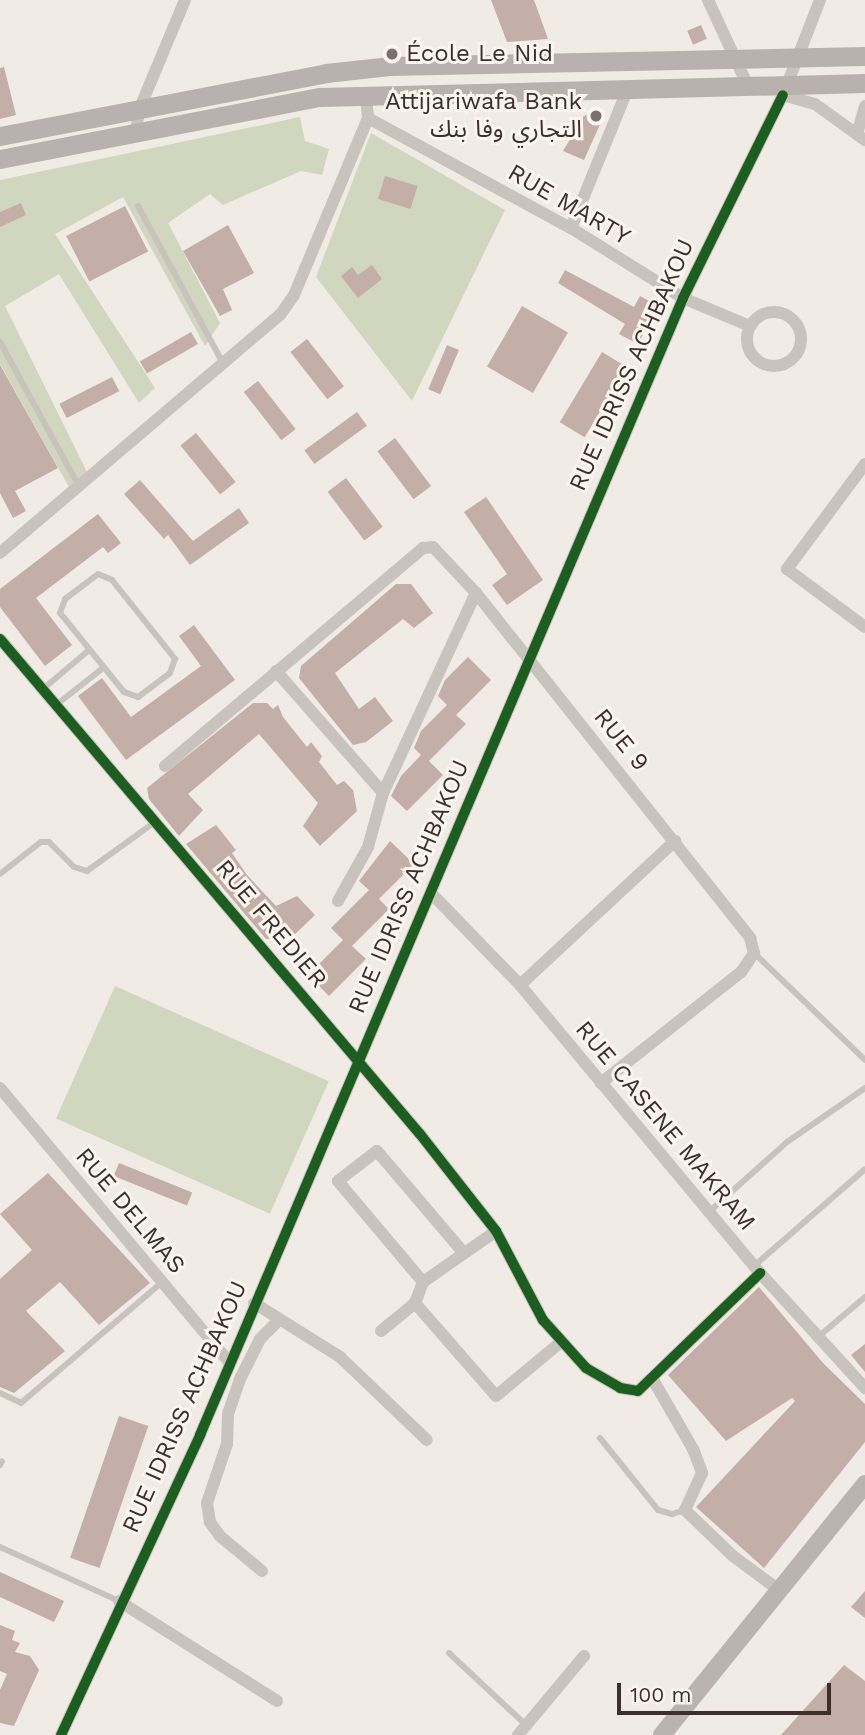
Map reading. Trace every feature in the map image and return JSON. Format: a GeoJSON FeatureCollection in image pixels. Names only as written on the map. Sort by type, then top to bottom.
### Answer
{"type":"FeatureCollection","features":[{"type":"Feature","properties":{"kind":"main road"},"geometry":{"type":"LineString","coordinates":[[0,136],[326,73],[389,66],[735,61],[865,56]]}},
{"type":"Feature","properties":{"kind":"main road"},"geometry":{"type":"LineString","coordinates":[[0,159],[282,103],[366,94],[747,84],[784,89],[865,83]]}},
{"type":"Feature","properties":{"kind":"street"},"geometry":{"type":"LineString","coordinates":[[136,132],[139,110],[185,0]]}},
{"type":"Feature","properties":{"kind":"street"},"geometry":{"type":"LineString","coordinates":[[708,0],[747,84]]}},
{"type":"Feature","properties":{"kind":"street","name":"RUE IDRISS ACHBAKOU"},"geometry":{"type":"LineString","coordinates":[[61,1735],[119,1601],[200,1435],[228,1361],[430,893],[526,659],[683,298],[784,89],[820,0]]}},
{"type":"Feature","properties":{"kind":"street"},"geometry":{"type":"LineString","coordinates":[[571,228],[628,88]]}},
{"type":"Feature","properties":{"kind":"street"},"geometry":{"type":"LineString","coordinates":[[784,89],[815,104],[861,137],[865,106]]}},
{"type":"Feature","properties":{"kind":"street"},"geometry":{"type":"LineString","coordinates":[[0,553],[280,315],[294,295],[368,118],[366,94]]}},
{"type":"Feature","properties":{"kind":"street","name":"RUE MARTY"},"geometry":{"type":"LineString","coordinates":[[368,118],[571,228],[683,298],[750,326]]}},
{"type":"Feature","properties":{"kind":"street"},"geometry":{"type":"LineString","coordinates":[[765,313],[785,314],[799,327],[801,347],[788,363],[779,366],[759,362],[748,346],[750,326],[765,313]]}},
{"type":"Feature","properties":{"kind":"street"},"geometry":{"type":"LineString","coordinates":[[863,622],[787,569],[865,464]]}},
{"type":"Feature","properties":{"kind":"street","name":"RUE 9"},"geometry":{"type":"LineString","coordinates":[[276,671],[428,546],[477,593],[526,659],[675,841],[750,938],[754,953]]}},
{"type":"Feature","properties":{"kind":"street"},"geometry":{"type":"LineString","coordinates":[[338,901],[368,847],[383,793],[477,593]]}},
{"type":"Feature","properties":{"kind":"street","name":"RUE FREDIER"},"geometry":{"type":"LineString","coordinates":[[0,639],[358,1059],[496,1231],[543,1320],[561,1342],[586,1368],[620,1388],[638,1391],[652,1378]]}},
{"type":"Feature","properties":{"kind":"street"},"geometry":{"type":"LineString","coordinates":[[165,766],[276,671],[383,793]]}},
{"type":"Feature","properties":{"kind":"street"},"geometry":{"type":"LineString","coordinates":[[520,985],[675,841]]}},
{"type":"Feature","properties":{"kind":"street","name":"RUE CASENE MAKRAM"},"geometry":{"type":"LineString","coordinates":[[430,893],[520,985],[757,1270],[865,1388]]}},
{"type":"Feature","properties":{"kind":"street"},"geometry":{"type":"LineString","coordinates":[[601,1083],[741,972],[754,953]]}},
{"type":"Feature","properties":{"kind":"street","name":"RUE DELMAS"},"geometry":{"type":"LineString","coordinates":[[0,1088],[228,1361]]}},
{"type":"Feature","properties":{"kind":"street"},"geometry":{"type":"LineString","coordinates":[[424,1282],[338,1181],[377,1151],[462,1251]]}},
{"type":"Feature","properties":{"kind":"street"},"geometry":{"type":"LineString","coordinates":[[382,1331],[415,1303],[424,1282],[462,1251],[496,1231]]}},
{"type":"Feature","properties":{"kind":"street"},"geometry":{"type":"LineString","coordinates":[[757,1270],[652,1378],[693,1448],[702,1473],[685,1510],[733,1556],[779,1590]]}},
{"type":"Feature","properties":{"kind":"street"},"geometry":{"type":"LineString","coordinates":[[254,1303],[278,1321],[341,1357],[427,1440]]}},
{"type":"Feature","properties":{"kind":"street"},"geometry":{"type":"LineString","coordinates":[[415,1303],[496,1396],[561,1342]]}},
{"type":"Feature","properties":{"kind":"street"},"geometry":{"type":"LineString","coordinates":[[262,1571],[220,1536],[210,1522],[207,1503],[227,1444],[228,1414],[241,1377],[260,1339],[278,1321]]}},
{"type":"Feature","properties":{"kind":"street"},"geometry":{"type":"LineString","coordinates":[[662,1735],[865,1485]]}},
{"type":"Feature","properties":{"kind":"street"},"geometry":{"type":"LineString","coordinates":[[119,1601],[277,1701]]}},
{"type":"Feature","properties":{"kind":"street"},"geometry":{"type":"LineString","coordinates":[[522,1730],[584,1656]]}},
{"type":"Feature","properties":{"kind":"lane"},"geometry":{"type":"LineString","coordinates":[[138,206],[223,363]]}},
{"type":"Feature","properties":{"kind":"lane"},"geometry":{"type":"LineString","coordinates":[[0,342],[79,486]]}},
{"type":"Feature","properties":{"kind":"lane"},"geometry":{"type":"LineString","coordinates":[[106,575],[176,659],[170,673],[138,697],[124,692],[89,650],[63,620],[60,605],[91,578],[106,575]]}},
{"type":"Feature","properties":{"kind":"lane"},"geometry":{"type":"LineString","coordinates":[[43,689],[89,650]]}},
{"type":"Feature","properties":{"kind":"lane"},"geometry":{"type":"LineString","coordinates":[[56,705],[103,668]]}},
{"type":"Feature","properties":{"kind":"lane"},"geometry":{"type":"LineString","coordinates":[[0,874],[41,842],[48,842],[74,867],[88,872],[156,821]]}},
{"type":"Feature","properties":{"kind":"lane"},"geometry":{"type":"LineString","coordinates":[[754,953],[865,1060]]}},
{"type":"Feature","properties":{"kind":"lane"},"geometry":{"type":"LineString","coordinates":[[709,1212],[788,1143],[865,1088]]}},
{"type":"Feature","properties":{"kind":"lane"},"geometry":{"type":"LineString","coordinates":[[757,1270],[865,1169]]}},
{"type":"Feature","properties":{"kind":"lane"},"geometry":{"type":"LineString","coordinates":[[0,1392],[21,1403],[162,1282]]}},
{"type":"Feature","properties":{"kind":"lane"},"geometry":{"type":"LineString","coordinates":[[818,1337],[865,1297]]}},
{"type":"Feature","properties":{"kind":"lane"},"geometry":{"type":"LineString","coordinates":[[600,1437],[657,1510],[672,1514],[685,1510]]}},
{"type":"Feature","properties":{"kind":"lane"},"geometry":{"type":"LineString","coordinates":[[1,1550],[119,1601]]}},
{"type":"Feature","properties":{"kind":"lane"},"geometry":{"type":"LineString","coordinates":[[449,1653],[522,1730]]}},
{"type":"Feature","properties":{"kind":"green space"},"geometry":{"type":"Polygon","coordinates":[[[300,117],[305,141],[329,149],[322,175],[301,171],[223,205],[210,194],[168,223],[220,323],[205,346],[123,197],[55,234],[155,388],[139,403],[59,274],[5,306],[87,472],[69,487],[0,364],[0,180],[300,117]]]}},
{"type":"Feature","properties":{"kind":"green space"},"geometry":{"type":"Polygon","coordinates":[[[371,133],[505,210],[412,401],[316,277],[371,133]]]}},
{"type":"Feature","properties":{"kind":"green space"},"geometry":{"type":"Polygon","coordinates":[[[115,986],[329,1081],[270,1214],[56,1118],[115,986]]]}},
{"type":"Feature","properties":{"kind":"building"},"geometry":{"type":"Polygon","coordinates":[[[491,0],[534,0],[548,39],[507,42],[491,0]]]}},
{"type":"Feature","properties":{"kind":"building"},"geometry":{"type":"Polygon","coordinates":[[[701,25],[707,39],[693,45],[687,31],[701,25]]]}},
{"type":"Feature","properties":{"kind":"building"},"geometry":{"type":"Polygon","coordinates":[[[4,67],[16,115],[0,119],[0,68],[4,67]]]}},
{"type":"Feature","properties":{"kind":"building"},"geometry":{"type":"Polygon","coordinates":[[[595,109],[602,120],[584,160],[563,151],[572,136],[569,126],[595,109]]]}},
{"type":"Feature","properties":{"kind":"building"},"geometry":{"type":"Polygon","coordinates":[[[385,176],[418,186],[410,209],[378,199],[385,176]]]}},
{"type":"Feature","properties":{"kind":"building"},"geometry":{"type":"Polygon","coordinates":[[[21,203],[26,215],[0,227],[0,212],[21,203]]]}},
{"type":"Feature","properties":{"kind":"building"},"geometry":{"type":"Polygon","coordinates":[[[125,206],[148,251],[89,281],[66,236],[125,206]]]}},
{"type":"Feature","properties":{"kind":"building"},"geometry":{"type":"Polygon","coordinates":[[[228,225],[254,273],[223,289],[232,310],[220,316],[183,251],[228,225]]]}},
{"type":"Feature","properties":{"kind":"building"},"geometry":{"type":"Polygon","coordinates":[[[372,265],[382,279],[358,298],[341,276],[352,267],[358,275],[372,265]]]}},
{"type":"Feature","properties":{"kind":"building"},"geometry":{"type":"Polygon","coordinates":[[[565,270],[634,307],[640,296],[658,306],[638,344],[619,334],[625,324],[558,283],[565,270]]]}},
{"type":"Feature","properties":{"kind":"building"},"geometry":{"type":"Polygon","coordinates":[[[522,306],[568,332],[533,393],[487,367],[522,306]]]}},
{"type":"Feature","properties":{"kind":"building"},"geometry":{"type":"Polygon","coordinates":[[[191,332],[198,344],[147,374],[140,362],[191,332]]]}},
{"type":"Feature","properties":{"kind":"building"},"geometry":{"type":"Polygon","coordinates":[[[307,339],[344,386],[327,399],[290,352],[307,339]]]}},
{"type":"Feature","properties":{"kind":"building"},"geometry":{"type":"Polygon","coordinates":[[[447,345],[459,350],[440,394],[428,389],[447,345]]]}},
{"type":"Feature","properties":{"kind":"building"},"geometry":{"type":"Polygon","coordinates":[[[602,352],[627,367],[585,437],[560,422],[602,352]]]}},
{"type":"Feature","properties":{"kind":"building"},"geometry":{"type":"Polygon","coordinates":[[[0,365],[58,468],[15,491],[26,511],[13,518],[0,493],[0,365]]]}},
{"type":"Feature","properties":{"kind":"building"},"geometry":{"type":"Polygon","coordinates":[[[112,377],[119,391],[67,418],[59,404],[112,377]]]}},
{"type":"Feature","properties":{"kind":"building"},"geometry":{"type":"Polygon","coordinates":[[[258,381],[296,429],[281,440],[244,392],[258,381]]]}},
{"type":"Feature","properties":{"kind":"building"},"geometry":{"type":"Polygon","coordinates":[[[357,412],[367,426],[314,464],[304,450],[357,412]]]}},
{"type":"Feature","properties":{"kind":"building"},"geometry":{"type":"Polygon","coordinates":[[[196,433],[236,482],[220,495],[180,446],[196,433]]]}},
{"type":"Feature","properties":{"kind":"building"},"geometry":{"type":"Polygon","coordinates":[[[395,438],[431,486],[414,499],[377,451],[395,438]]]}},
{"type":"Feature","properties":{"kind":"building"},"geometry":{"type":"Polygon","coordinates":[[[346,478],[383,527],[364,541],[328,492],[346,478]]]}},
{"type":"Feature","properties":{"kind":"building"},"geometry":{"type":"Polygon","coordinates":[[[140,480],[193,541],[239,508],[249,523],[190,565],[168,535],[164,539],[124,494],[140,480]]]}},
{"type":"Feature","properties":{"kind":"building"},"geometry":{"type":"Polygon","coordinates":[[[486,497],[543,580],[507,605],[492,585],[507,574],[464,512],[486,497]]]}},
{"type":"Feature","properties":{"kind":"building"},"geometry":{"type":"Polygon","coordinates":[[[98,514],[121,543],[108,553],[103,547],[36,598],[72,645],[45,666],[0,607],[0,589],[98,514]]]}},
{"type":"Feature","properties":{"kind":"building"},"geometry":{"type":"Polygon","coordinates":[[[396,584],[411,584],[433,613],[414,628],[403,619],[335,673],[359,709],[375,697],[393,721],[366,742],[353,745],[299,678],[301,666],[396,584]]]}},
{"type":"Feature","properties":{"kind":"building"},"geometry":{"type":"Polygon","coordinates":[[[194,625],[235,680],[126,760],[78,696],[102,678],[131,717],[201,666],[179,636],[194,625]]]}},
{"type":"Feature","properties":{"kind":"building"},"geometry":{"type":"Polygon","coordinates":[[[468,657],[491,680],[456,715],[466,724],[429,761],[443,775],[407,811],[391,796],[401,776],[421,755],[414,748],[421,731],[447,705],[438,696],[445,680],[468,657]]]}},
{"type":"Feature","properties":{"kind":"building"},"geometry":{"type":"Polygon","coordinates":[[[253,703],[267,703],[273,709],[278,705],[283,717],[307,747],[311,742],[322,756],[319,762],[337,785],[344,781],[353,790],[357,811],[320,846],[303,826],[318,803],[259,734],[188,794],[203,810],[179,836],[149,799],[147,788],[253,703]]]}},
{"type":"Feature","properties":{"kind":"building"},"geometry":{"type":"Polygon","coordinates":[[[216,825],[236,850],[232,853],[247,875],[276,906],[297,896],[315,915],[293,936],[266,939],[186,844],[216,825]]]}},
{"type":"Feature","properties":{"kind":"building"},"geometry":{"type":"Polygon","coordinates":[[[390,841],[414,864],[379,899],[389,909],[352,946],[366,959],[329,996],[308,975],[343,940],[331,928],[369,890],[359,881],[390,841]]]}},
{"type":"Feature","properties":{"kind":"building"},"geometry":{"type":"Polygon","coordinates":[[[119,1163],[192,1193],[187,1206],[114,1176],[119,1163]]]}},
{"type":"Feature","properties":{"kind":"building"},"geometry":{"type":"Polygon","coordinates":[[[48,1173],[150,1283],[99,1325],[60,1282],[26,1311],[65,1351],[14,1393],[0,1387],[0,1279],[32,1250],[0,1214],[48,1173]]]}},
{"type":"Feature","properties":{"kind":"building"},"geometry":{"type":"Polygon","coordinates":[[[759,1287],[823,1363],[865,1404],[865,1442],[764,1568],[696,1507],[795,1401],[792,1398],[726,1441],[668,1375],[759,1287]]]}},
{"type":"Feature","properties":{"kind":"building"},"geometry":{"type":"Polygon","coordinates":[[[865,1344],[865,1372],[851,1355],[865,1344]]]}},
{"type":"Feature","properties":{"kind":"building"},"geometry":{"type":"Polygon","coordinates":[[[119,1416],[148,1426],[99,1568],[70,1558],[119,1416]]]}},
{"type":"Feature","properties":{"kind":"building"},"geometry":{"type":"Polygon","coordinates":[[[0,1572],[64,1601],[54,1622],[0,1597],[0,1572]]]}},
{"type":"Feature","properties":{"kind":"building"},"geometry":{"type":"Polygon","coordinates":[[[865,1591],[865,1618],[851,1607],[865,1591]]]}},
{"type":"Feature","properties":{"kind":"building"},"geometry":{"type":"Polygon","coordinates":[[[0,1625],[15,1631],[12,1640],[20,1643],[15,1652],[30,1656],[39,1670],[14,1726],[0,1723],[0,1690],[7,1674],[0,1671],[0,1625]]]}},
{"type":"Feature","properties":{"kind":"building"},"geometry":{"type":"Polygon","coordinates":[[[844,1665],[865,1681],[865,1735],[781,1735],[844,1665]]]}},
{"type":"Feature","properties":{"kind":"cycle path"},"geometry":{"type":"LineString","coordinates":[[61,1735],[200,1435],[683,298],[783,95]]}},
{"type":"Feature","properties":{"kind":"cycle path"},"geometry":{"type":"LineString","coordinates":[[0,639],[420,1134],[496,1231],[543,1320],[586,1368],[620,1388],[638,1391],[760,1273]]}},
{"type":"Feature","properties":{"kind":"place","name":"École Le Nid"},"geometry":{"type":"Point","coordinates":[392,54]}},
{"type":"Feature","properties":{"kind":"place","name":"Attijariwafa Bank التجاري وفا بنك"},"geometry":{"type":"Point","coordinates":[596,116]}}]}
